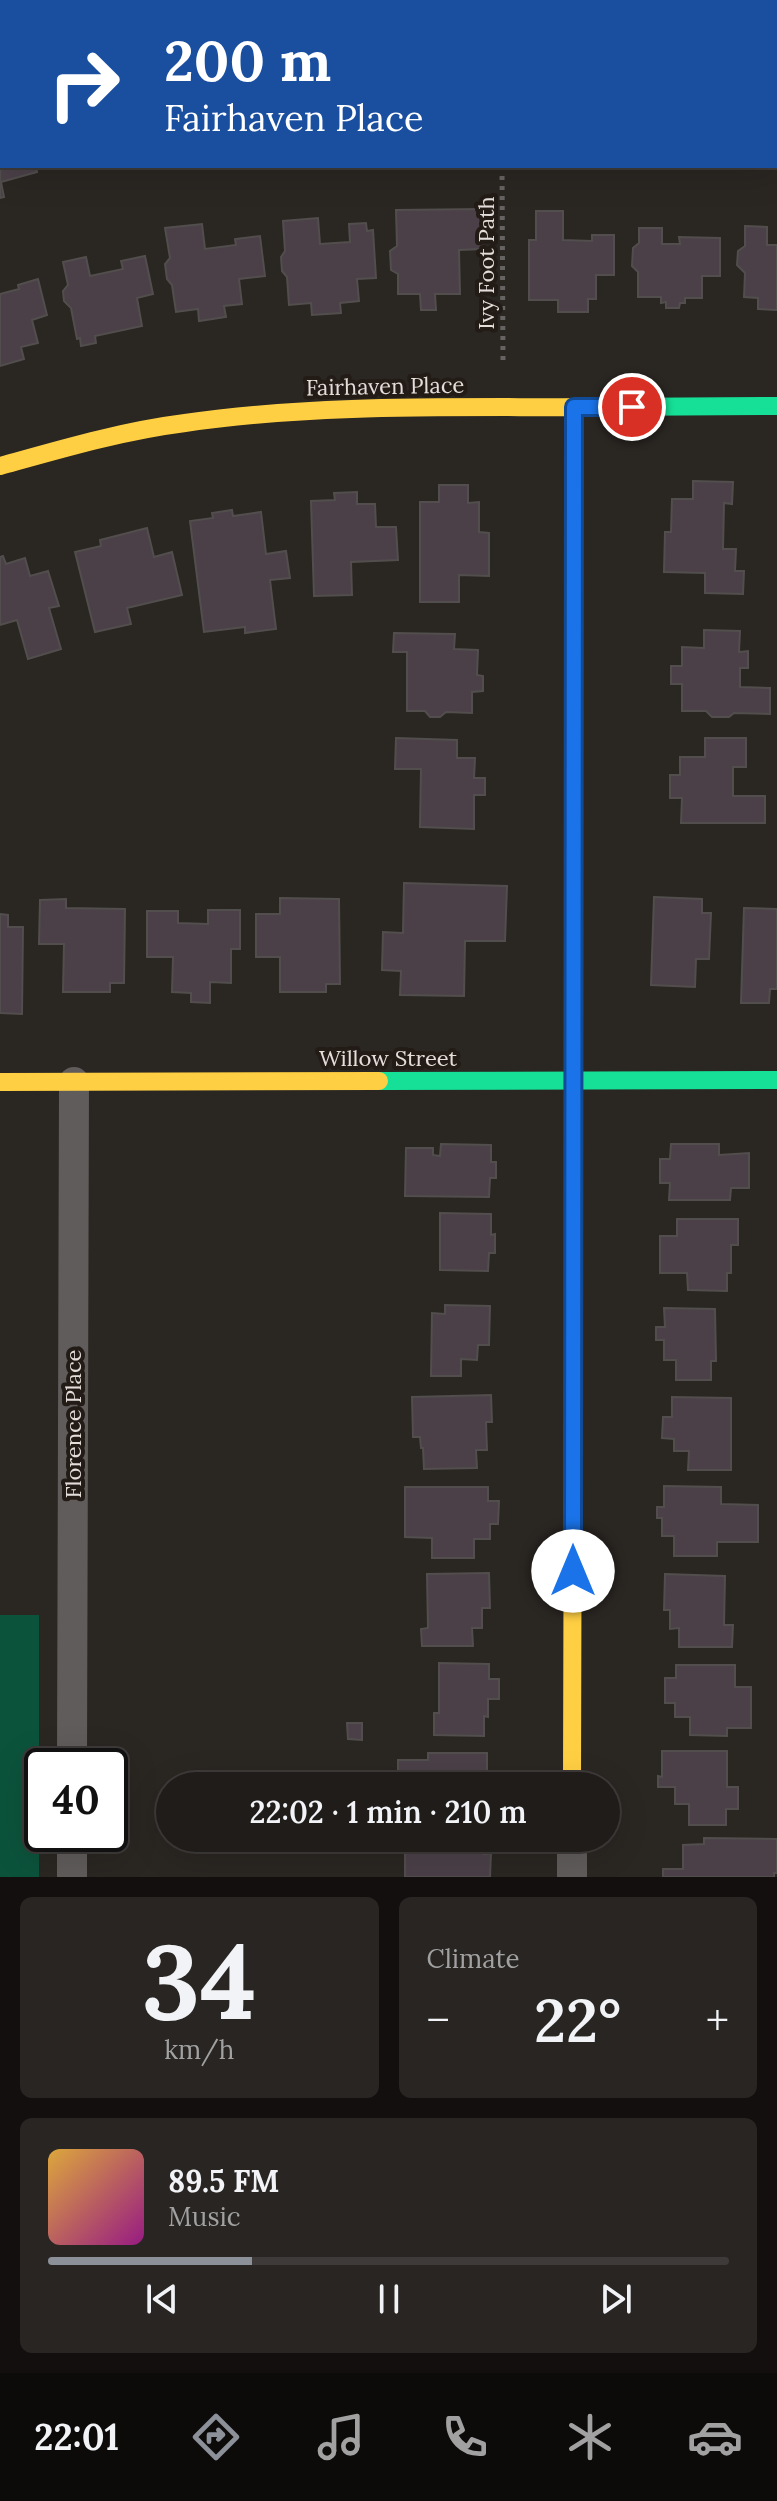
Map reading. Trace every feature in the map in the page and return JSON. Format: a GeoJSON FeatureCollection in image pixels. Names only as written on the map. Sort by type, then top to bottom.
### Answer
{"type":"FeatureCollection","features":[{"type":"Feature","properties":{"kind":"street","name":"Fairhaven Place"},"geometry":{"type":"LineString","coordinates":[[0,466],[92,441],[182,423],[268,413],[359,409],[777,406]]}},
{"type":"Feature","properties":{"kind":"street"},"geometry":{"type":"LineString","coordinates":[[572,1772],[574,407]]}},
{"type":"Feature","properties":{"kind":"street","name":"Willow Street"},"geometry":{"type":"LineString","coordinates":[[0,1082],[777,1080]]}},
{"type":"Feature","properties":{"kind":"street","name":"Florence Place"},"geometry":{"type":"LineString","coordinates":[[72,1748],[74,1082]]}},
{"type":"Feature","properties":{"kind":"street"},"geometry":{"type":"LineString","coordinates":[[72,1852],[72,1877]]}},
{"type":"Feature","properties":{"kind":"street"},"geometry":{"type":"LineString","coordinates":[[572,1852],[572,1877]]}},
{"type":"Feature","properties":{"kind":"path","name":"Ivy Foot Path"},"geometry":{"type":"LineString","coordinates":[[502,168],[503,360]]}},
{"type":"Feature","properties":{"kind":"green space"},"geometry":{"type":"Polygon","coordinates":[[[0,1615],[39,1615],[39,1748],[24,1748],[24,1852],[39,1852],[39,1877],[0,1877],[0,1615]]]}},
{"type":"Feature","properties":{"kind":"building"},"geometry":{"type":"Polygon","coordinates":[[[0,168],[36,168],[37,172],[1,182],[4,197],[0,198],[0,168]]]}},
{"type":"Feature","properties":{"kind":"building"},"geometry":{"type":"Polygon","coordinates":[[[481,209],[482,249],[459,250],[460,294],[435,294],[436,310],[421,310],[420,294],[398,294],[398,274],[391,270],[390,251],[397,246],[396,210],[481,209]]]}},
{"type":"Feature","properties":{"kind":"building"},"geometry":{"type":"Polygon","coordinates":[[[536,211],[563,211],[563,240],[592,241],[592,235],[614,235],[614,275],[596,275],[596,299],[588,299],[588,312],[558,312],[558,300],[529,300],[529,240],[536,240],[536,211]]]}},
{"type":"Feature","properties":{"kind":"building"},"geometry":{"type":"Polygon","coordinates":[[[318,218],[320,244],[350,242],[349,224],[366,223],[367,231],[373,230],[376,278],[357,279],[359,301],[340,303],[341,313],[312,315],[311,303],[289,305],[287,277],[282,271],[281,257],[285,251],[283,221],[318,218]]]}},
{"type":"Feature","properties":{"kind":"building"},"geometry":{"type":"Polygon","coordinates":[[[202,224],[205,249],[236,245],[235,239],[260,236],[265,276],[239,279],[242,304],[224,306],[226,317],[199,321],[198,309],[176,312],[165,264],[170,258],[165,228],[202,224]]]}},
{"type":"Feature","properties":{"kind":"building"},"geometry":{"type":"Polygon","coordinates":[[[745,226],[767,227],[767,245],[777,245],[777,310],[758,309],[758,298],[744,297],[745,273],[737,265],[738,251],[745,246],[745,226]]]}},
{"type":"Feature","properties":{"kind":"building"},"geometry":{"type":"Polygon","coordinates":[[[639,228],[662,228],[662,244],[680,244],[679,237],[720,238],[720,276],[702,276],[702,298],[685,298],[685,303],[680,303],[679,308],[666,308],[666,302],[661,303],[661,297],[638,297],[638,272],[632,266],[633,248],[639,243],[639,228]]]}},
{"type":"Feature","properties":{"kind":"building"},"geometry":{"type":"Polygon","coordinates":[[[145,256],[153,294],[137,298],[142,326],[95,336],[96,343],[81,346],[71,308],[64,301],[63,291],[68,285],[63,262],[86,257],[90,276],[123,269],[121,261],[145,256]]]}},
{"type":"Feature","properties":{"kind":"building"},"geometry":{"type":"Polygon","coordinates":[[[38,279],[47,315],[32,320],[38,343],[21,347],[24,359],[0,366],[0,294],[38,279]]]}},
{"type":"Feature","properties":{"kind":"building"},"geometry":{"type":"Polygon","coordinates":[[[693,481],[733,482],[732,504],[724,503],[723,549],[736,549],[735,571],[744,571],[743,594],[705,593],[705,573],[664,572],[665,532],[671,532],[672,499],[693,499],[693,481]]]}},
{"type":"Feature","properties":{"kind":"building"},"geometry":{"type":"Polygon","coordinates":[[[439,485],[468,485],[468,503],[479,502],[479,532],[489,533],[489,576],[459,575],[459,602],[420,602],[420,502],[439,502],[439,485]]]}},
{"type":"Feature","properties":{"kind":"building"},"geometry":{"type":"Polygon","coordinates":[[[357,492],[357,504],[375,504],[376,527],[396,527],[398,560],[351,562],[352,595],[314,596],[311,501],[335,500],[334,493],[357,492]]]}},
{"type":"Feature","properties":{"kind":"building"},"geometry":{"type":"Polygon","coordinates":[[[232,510],[233,516],[261,512],[266,554],[286,551],[290,578],[270,580],[276,629],[245,633],[245,627],[204,632],[190,521],[213,518],[212,513],[232,510]]]}},
{"type":"Feature","properties":{"kind":"building"},"geometry":{"type":"Polygon","coordinates":[[[147,528],[154,557],[172,552],[182,595],[127,608],[131,624],[95,632],[75,552],[101,546],[100,540],[147,528]]]}},
{"type":"Feature","properties":{"kind":"building"},"geometry":{"type":"Polygon","coordinates":[[[3,556],[6,564],[25,558],[30,576],[48,571],[59,606],[49,608],[61,649],[28,659],[17,620],[0,625],[0,557],[3,556]]]}},
{"type":"Feature","properties":{"kind":"building"},"geometry":{"type":"Polygon","coordinates":[[[704,630],[740,631],[739,652],[748,651],[748,668],[740,668],[740,687],[770,688],[770,714],[734,713],[729,717],[712,717],[706,711],[682,711],[682,684],[671,684],[671,666],[682,666],[682,647],[704,648],[704,630]]]}},
{"type":"Feature","properties":{"kind":"building"},"geometry":{"type":"Polygon","coordinates":[[[394,633],[455,634],[454,649],[478,650],[477,675],[483,676],[483,691],[472,692],[472,713],[446,712],[440,717],[430,717],[425,711],[407,711],[407,652],[393,652],[394,633]]]}},
{"type":"Feature","properties":{"kind":"building"},"geometry":{"type":"Polygon","coordinates":[[[396,738],[457,740],[457,758],[475,758],[474,778],[485,778],[485,795],[474,795],[474,829],[420,827],[421,769],[395,769],[396,738]]]}},
{"type":"Feature","properties":{"kind":"building"},"geometry":{"type":"Polygon","coordinates":[[[705,738],[746,738],[746,767],[733,767],[733,796],[765,796],[765,823],[681,823],[682,798],[670,798],[670,775],[680,775],[680,757],[705,757],[705,738]]]}},
{"type":"Feature","properties":{"kind":"building"},"geometry":{"type":"Polygon","coordinates":[[[404,883],[507,886],[505,941],[465,941],[464,996],[400,995],[401,971],[382,970],[383,932],[403,933],[404,883]]]}},
{"type":"Feature","properties":{"kind":"building"},"geometry":{"type":"Polygon","coordinates":[[[654,897],[702,899],[702,913],[711,913],[709,959],[696,959],[695,987],[651,985],[654,897]]]}},
{"type":"Feature","properties":{"kind":"building"},"geometry":{"type":"Polygon","coordinates":[[[280,898],[339,899],[340,984],[326,984],[326,992],[280,992],[280,957],[256,957],[256,914],[280,914],[280,898]]]}},
{"type":"Feature","properties":{"kind":"building"},"geometry":{"type":"Polygon","coordinates":[[[66,899],[66,908],[125,909],[124,983],[110,983],[110,992],[63,992],[64,944],[39,944],[40,900],[66,899]]]}},
{"type":"Feature","properties":{"kind":"building"},"geometry":{"type":"Polygon","coordinates":[[[744,908],[777,909],[777,989],[770,989],[769,1003],[741,1003],[744,908]]]}},
{"type":"Feature","properties":{"kind":"building"},"geometry":{"type":"Polygon","coordinates":[[[208,910],[240,910],[240,949],[231,949],[231,983],[210,982],[210,1003],[191,1002],[191,993],[172,992],[173,957],[147,957],[147,911],[178,911],[178,923],[208,924],[208,910]]]}},
{"type":"Feature","properties":{"kind":"building"},"geometry":{"type":"Polygon","coordinates":[[[0,914],[8,915],[8,927],[23,927],[22,1014],[0,1013],[0,914]]]}},
{"type":"Feature","properties":{"kind":"building"},"geometry":{"type":"Polygon","coordinates":[[[441,1144],[491,1145],[491,1162],[496,1162],[496,1178],[490,1178],[489,1197],[405,1196],[406,1148],[433,1148],[433,1155],[440,1156],[441,1144]]]}},
{"type":"Feature","properties":{"kind":"building"},"geometry":{"type":"Polygon","coordinates":[[[671,1144],[719,1144],[719,1155],[749,1153],[749,1188],[731,1188],[730,1200],[669,1200],[670,1183],[660,1183],[660,1159],[670,1159],[671,1144]]]}},
{"type":"Feature","properties":{"kind":"building"},"geometry":{"type":"Polygon","coordinates":[[[440,1213],[491,1214],[495,1253],[489,1253],[488,1271],[440,1270],[440,1213]]]}},
{"type":"Feature","properties":{"kind":"building"},"geometry":{"type":"Polygon","coordinates":[[[677,1219],[738,1219],[738,1245],[731,1245],[731,1273],[727,1273],[727,1291],[688,1290],[687,1273],[660,1273],[660,1236],[677,1236],[677,1219]]]}},
{"type":"Feature","properties":{"kind":"building"},"geometry":{"type":"Polygon","coordinates":[[[445,1305],[490,1306],[489,1345],[478,1345],[477,1360],[461,1359],[461,1376],[431,1376],[432,1313],[445,1314],[445,1305]]]}},
{"type":"Feature","properties":{"kind":"building"},"geometry":{"type":"Polygon","coordinates":[[[664,1308],[715,1309],[716,1361],[711,1361],[711,1380],[676,1380],[676,1360],[664,1360],[664,1340],[656,1340],[656,1327],[665,1327],[664,1308]]]}},
{"type":"Feature","properties":{"kind":"building"},"geometry":{"type":"Polygon","coordinates":[[[491,1395],[492,1422],[486,1422],[487,1450],[476,1450],[477,1468],[424,1469],[420,1437],[413,1437],[412,1397],[491,1395]]]}},
{"type":"Feature","properties":{"kind":"building"},"geometry":{"type":"Polygon","coordinates":[[[672,1397],[731,1398],[731,1470],[688,1470],[689,1451],[674,1451],[674,1439],[662,1438],[663,1417],[672,1417],[672,1397]]]}},
{"type":"Feature","properties":{"kind":"building"},"geometry":{"type":"Polygon","coordinates":[[[664,1486],[721,1487],[721,1504],[758,1505],[758,1542],[717,1542],[717,1556],[674,1556],[674,1536],[662,1536],[662,1518],[657,1518],[657,1507],[664,1507],[664,1486]]]}},
{"type":"Feature","properties":{"kind":"building"},"geometry":{"type":"Polygon","coordinates":[[[405,1487],[488,1487],[488,1501],[499,1501],[498,1524],[490,1524],[490,1539],[474,1539],[474,1558],[432,1558],[432,1538],[405,1537],[405,1487]]]}},
{"type":"Feature","properties":{"kind":"building"},"geometry":{"type":"Polygon","coordinates":[[[489,1573],[490,1608],[482,1608],[482,1628],[472,1628],[473,1646],[422,1646],[421,1629],[428,1628],[427,1574],[489,1573]]]}},
{"type":"Feature","properties":{"kind":"building"},"geometry":{"type":"Polygon","coordinates":[[[665,1574],[725,1576],[724,1625],[733,1625],[732,1647],[679,1647],[679,1628],[670,1629],[670,1610],[664,1610],[665,1574]]]}},
{"type":"Feature","properties":{"kind":"building"},"geometry":{"type":"Polygon","coordinates":[[[439,1663],[489,1664],[489,1679],[499,1679],[499,1699],[488,1699],[484,1736],[434,1735],[434,1713],[439,1713],[439,1663]]]}},
{"type":"Feature","properties":{"kind":"building"},"geometry":{"type":"Polygon","coordinates":[[[676,1665],[735,1665],[735,1687],[751,1687],[751,1728],[727,1728],[727,1736],[690,1735],[690,1717],[675,1717],[675,1703],[665,1703],[665,1678],[676,1678],[676,1665]]]}},
{"type":"Feature","properties":{"kind":"building"},"geometry":{"type":"Polygon","coordinates":[[[347,1723],[362,1723],[362,1740],[348,1739],[347,1723]]]}},
{"type":"Feature","properties":{"kind":"building"},"geometry":{"type":"Polygon","coordinates":[[[662,1751],[727,1751],[727,1787],[738,1787],[738,1809],[726,1809],[726,1825],[689,1825],[689,1804],[675,1804],[675,1787],[658,1787],[658,1776],[662,1777],[662,1751]]]}},
{"type":"Feature","properties":{"kind":"building"},"geometry":{"type":"Polygon","coordinates":[[[428,1753],[487,1753],[487,1772],[398,1772],[398,1760],[428,1760],[428,1753]]]}},
{"type":"Feature","properties":{"kind":"building"},"geometry":{"type":"Polygon","coordinates":[[[704,1838],[777,1839],[777,1873],[774,1877],[663,1877],[663,1869],[683,1869],[683,1845],[704,1844],[704,1838]]]}},
{"type":"Feature","properties":{"kind":"building"},"geometry":{"type":"Polygon","coordinates":[[[405,1852],[491,1853],[490,1877],[405,1877],[405,1852]]]}},
{"type":"Feature","properties":{"kind":"traffic: fast"},"geometry":{"type":"LineString","coordinates":[[600,407],[777,406]]}},
{"type":"Feature","properties":{"kind":"traffic: fast"},"geometry":{"type":"LineString","coordinates":[[573,1103],[574,578]]}},
{"type":"Feature","properties":{"kind":"traffic: fast"},"geometry":{"type":"LineString","coordinates":[[379,1081],[777,1080]]}},
{"type":"Feature","properties":{"kind":"traffic: slow"},"geometry":{"type":"LineString","coordinates":[[0,466],[138,431],[237,417],[340,409],[600,407]]}},
{"type":"Feature","properties":{"kind":"traffic: slow"},"geometry":{"type":"LineString","coordinates":[[0,1082],[379,1081]]}},
{"type":"Feature","properties":{"kind":"traffic: slow"},"geometry":{"type":"LineString","coordinates":[[572,1772],[573,1390]]}},
{"type":"Feature","properties":{"kind":"traffic: jam"},"geometry":{"type":"LineString","coordinates":[[574,407],[574,578]]}},
{"type":"Feature","properties":{"kind":"traffic: jam"},"geometry":{"type":"LineString","coordinates":[[573,1103],[573,1390]]}},
{"type":"Feature","properties":{"kind":"route"},"geometry":{"type":"LineString","coordinates":[[573,1571],[574,407],[632,407]]}}]}
